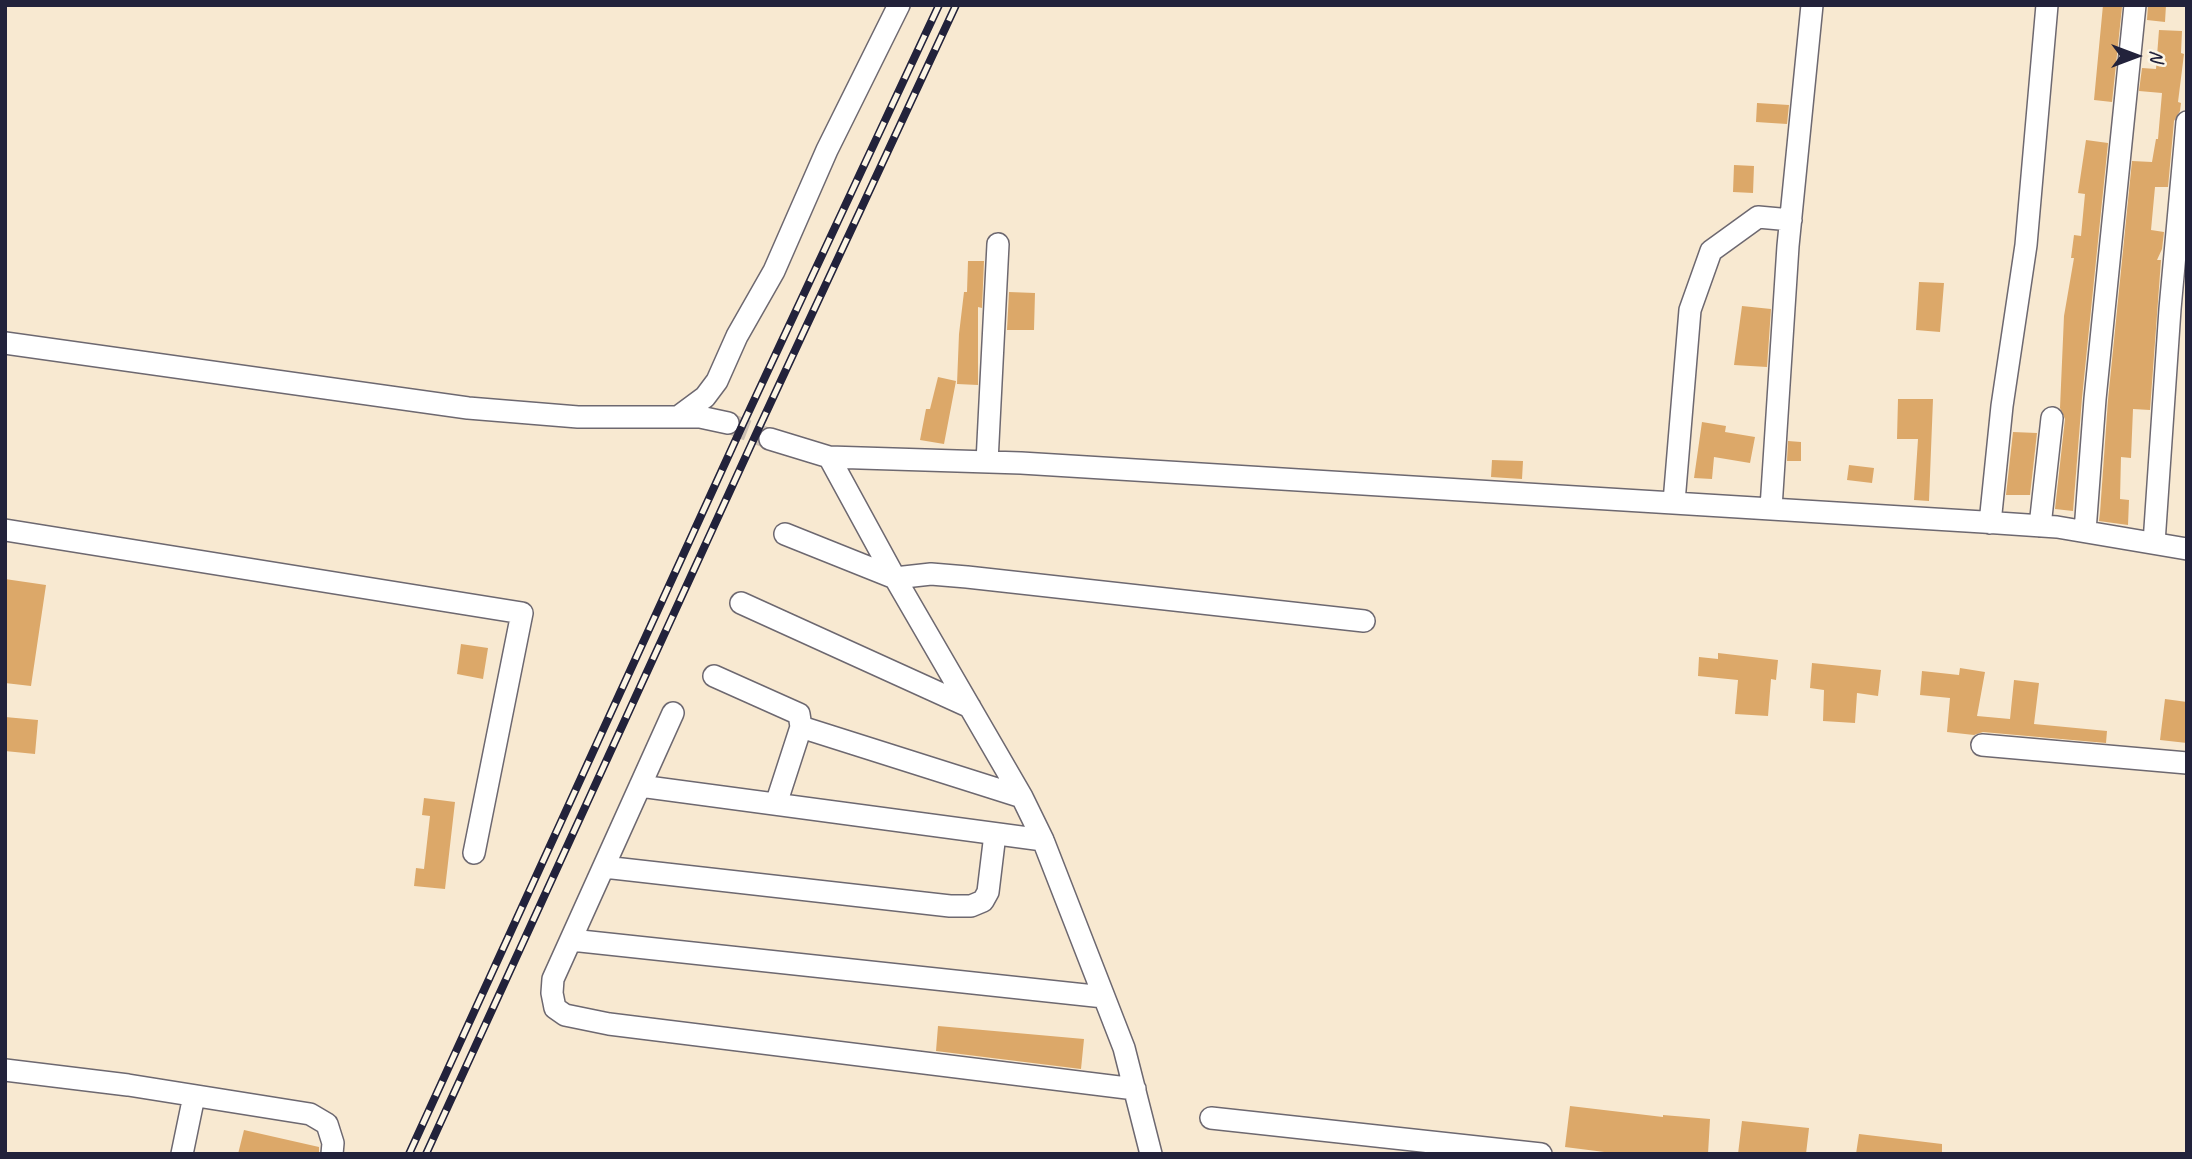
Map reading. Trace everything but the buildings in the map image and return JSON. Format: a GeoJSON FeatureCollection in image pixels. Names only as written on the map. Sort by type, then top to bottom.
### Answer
{"type":"FeatureCollection","features":[{"type":"Feature","properties":{"kind":"street"},"geometry":{"type":"LineString","coordinates":[[678,417],[705,397],[718,381],[737,336],[774,271],[827,150],[899,5]]}},
{"type":"Feature","properties":{"kind":"street"},"geometry":{"type":"LineString","coordinates":[[1770,508],[1791,220],[1812,5]]}},
{"type":"Feature","properties":{"kind":"street"},"geometry":{"type":"LineString","coordinates":[[1990,523],[2002,405],[2026,245],[2047,5]]}},
{"type":"Feature","properties":{"kind":"street"},"geometry":{"type":"LineString","coordinates":[[2085,531],[2096,385],[2135,5]]}},
{"type":"Feature","properties":{"kind":"street"},"geometry":{"type":"LineString","coordinates":[[2154,543],[2170,309],[2187,122]]}},
{"type":"Feature","properties":{"kind":"street"},"geometry":{"type":"LineString","coordinates":[[1674,502],[1690,310],[1711,251],[1758,217],[1791,220]]}},
{"type":"Feature","properties":{"kind":"street"},"geometry":{"type":"LineString","coordinates":[[987,462],[998,244]]}},
{"type":"Feature","properties":{"kind":"street"},"geometry":{"type":"LineString","coordinates":[[5,343],[468,408],[578,417],[699,416],[728,423]]}},
{"type":"Feature","properties":{"kind":"street"},"geometry":{"type":"LineString","coordinates":[[2040,526],[2052,418]]}},
{"type":"Feature","properties":{"kind":"street"},"geometry":{"type":"LineString","coordinates":[[770,439],[829,457],[987,462],[2040,526],[2187,549]]}},
{"type":"Feature","properties":{"kind":"street"},"geometry":{"type":"LineString","coordinates":[[829,457],[895,578],[1022,796],[1043,840],[1124,1048],[1151,1154]]}},
{"type":"Feature","properties":{"kind":"street"},"geometry":{"type":"LineString","coordinates":[[5,530],[522,613],[474,853]]}},
{"type":"Feature","properties":{"kind":"street"},"geometry":{"type":"LineString","coordinates":[[785,534],[895,578],[931,575],[967,577],[1364,621]]}},
{"type":"Feature","properties":{"kind":"street"},"geometry":{"type":"LineString","coordinates":[[741,603],[970,707]]}},
{"type":"Feature","properties":{"kind":"street"},"geometry":{"type":"LineString","coordinates":[[714,676],[796,712],[801,718],[801,727],[776,804]]}},
{"type":"Feature","properties":{"kind":"street"},"geometry":{"type":"LineString","coordinates":[[673,712],[553,979],[555,1008],[565,1015],[609,1024],[1135,1089]]}},
{"type":"Feature","properties":{"kind":"street"},"geometry":{"type":"LineString","coordinates":[[801,727],[1022,796]]}},
{"type":"Feature","properties":{"kind":"street"},"geometry":{"type":"LineString","coordinates":[[1982,745],[2187,763]]}},
{"type":"Feature","properties":{"kind":"street"},"geometry":{"type":"LineString","coordinates":[[640,786],[1043,840]]}},
{"type":"Feature","properties":{"kind":"street"},"geometry":{"type":"LineString","coordinates":[[604,867],[950,906],[971,906],[983,901],[988,892],[995,834]]}},
{"type":"Feature","properties":{"kind":"street"},"geometry":{"type":"LineString","coordinates":[[571,940],[1104,998]]}},
{"type":"Feature","properties":{"kind":"street"},"geometry":{"type":"LineString","coordinates":[[5,1070],[128,1085],[310,1114],[327,1124],[333,1143],[332,1154]]}},
{"type":"Feature","properties":{"kind":"street"},"geometry":{"type":"LineString","coordinates":[[182,1154],[194,1096]]}},
{"type":"Feature","properties":{"kind":"street"},"geometry":{"type":"LineString","coordinates":[[1210,1118],[1402,1147],[1541,1154]]}},
{"type":"Feature","properties":{"kind":"tunnel"},"geometry":{"type":"LineString","coordinates":[[728,423],[770,439]]}},
{"type":"Feature","properties":{"kind":"railway"},"geometry":{"type":"LineString","coordinates":[[409,1154],[743,424],[939,5]]}},
{"type":"Feature","properties":{"kind":"railway"},"geometry":{"type":"LineString","coordinates":[[426,1154],[956,5]]}}]}
